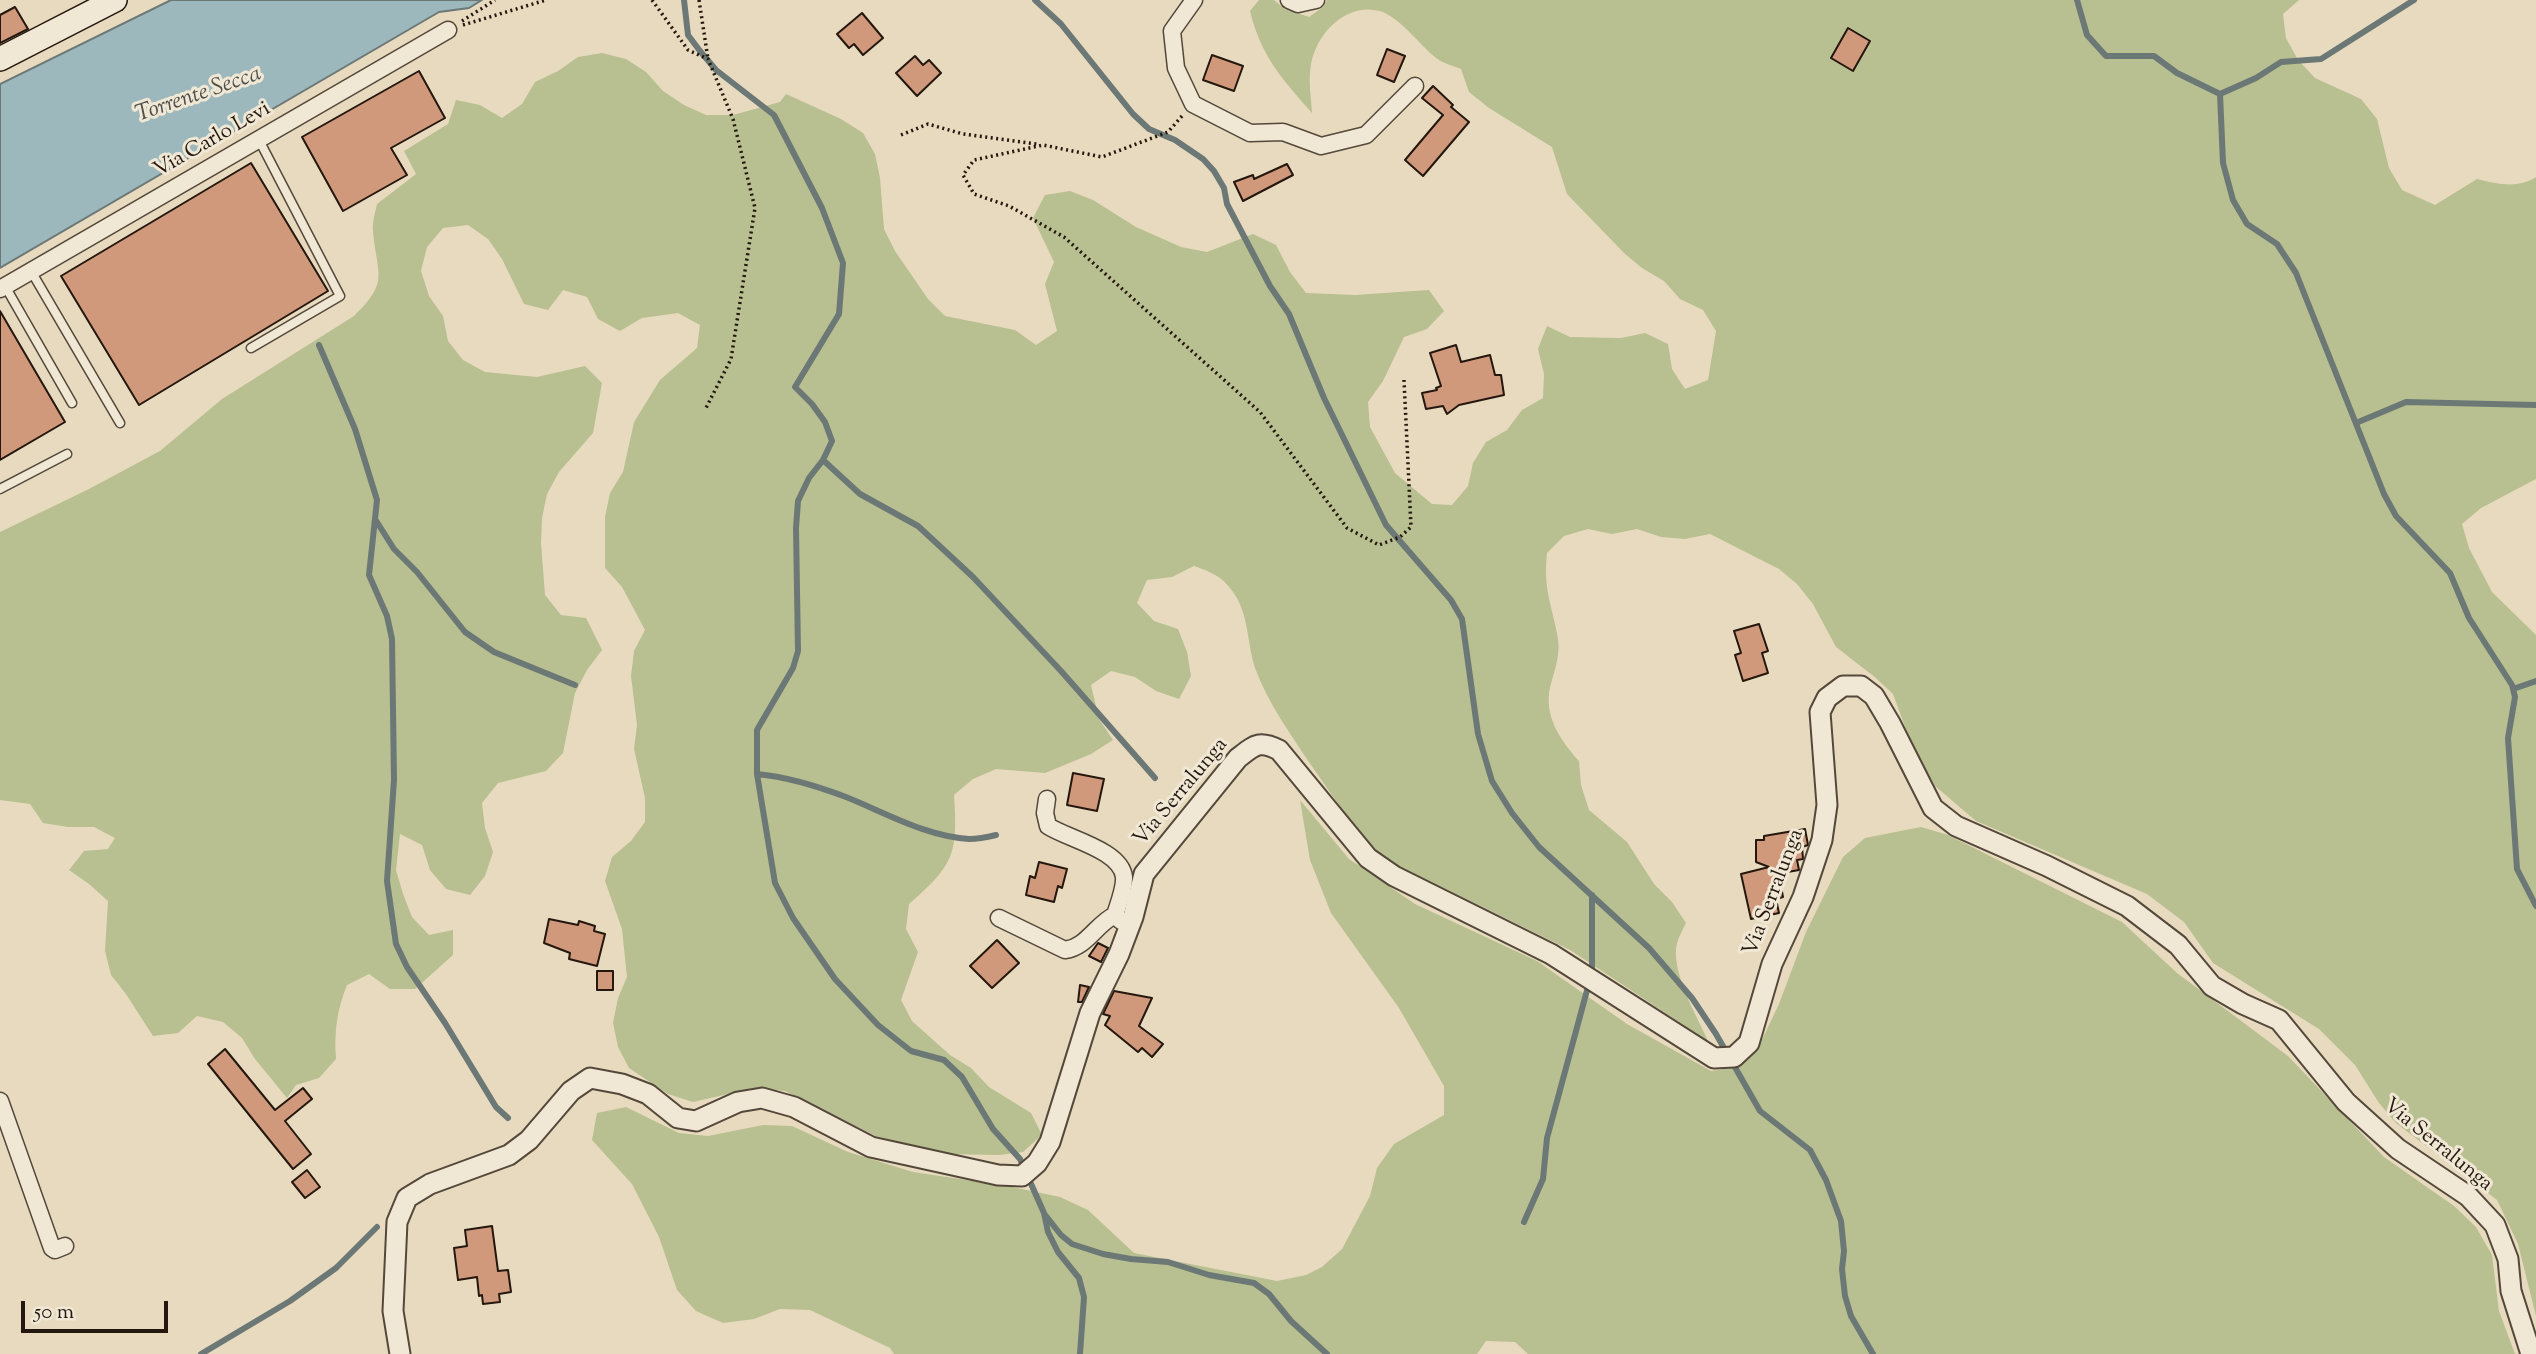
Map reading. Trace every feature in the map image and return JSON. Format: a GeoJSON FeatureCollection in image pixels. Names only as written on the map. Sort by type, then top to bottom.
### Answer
{"type":"FeatureCollection","features":[{"type":"Feature","properties":{"kind":"main road"},"geometry":{"type":"LineString","coordinates":[[0,59],[115,0]]}},
{"type":"Feature","properties":{"kind":"street"},"geometry":{"type":"LineString","coordinates":[[1194,0],[1172,31],[1176,68],[1193,104],[1250,133],[1283,132],[1321,146],[1366,135],[1415,86]]}},
{"type":"Feature","properties":{"kind":"street"},"geometry":{"type":"LineString","coordinates":[[1289,0],[1298,4],[1315,0]]}},
{"type":"Feature","properties":{"kind":"street","name":"Via Carlo Levi"},"geometry":{"type":"LineString","coordinates":[[3,288],[448,30]]}},
{"type":"Feature","properties":{"kind":"street","name":"Via Serralunga"},"geometry":{"type":"LineString","coordinates":[[400,1354],[393,1311],[397,1222],[407,1198],[430,1184],[509,1155],[529,1140],[571,1091],[590,1078],[622,1084],[648,1094],[678,1118],[696,1121],[738,1102],[762,1098],[794,1107],[871,1147],[998,1175],[1022,1176],[1037,1163],[1050,1142],[1090,1013],[1122,923],[1143,874],[1238,758],[1253,746],[1266,743],[1279,750],[1300,773],[1368,858],[1394,876],[1551,954],[1714,1058],[1734,1057],[1749,1043],[1772,964],[1803,897],[1822,841],[1827,805],[1820,712],[1827,698],[1843,686],[1861,686],[1874,696],[1933,808],[1956,826],[2047,866],[2127,906],[2178,945],[2211,986],[2279,1020],[2346,1101],[2398,1149],[2468,1196],[2495,1225],[2508,1259],[2511,1291],[2531,1354]]}},
{"type":"Feature","properties":{"kind":"street","name":"Via Serralunga"},"geometry":{"type":"LineString","coordinates":[[1047,799],[1045,813],[1048,826],[1060,834],[1087,843],[1118,863],[1124,878],[1122,923]]}},
{"type":"Feature","properties":{"kind":"street"},"geometry":{"type":"LineString","coordinates":[[999,918],[1065,950],[1075,949],[1105,920],[1122,923]]}},
{"type":"Feature","properties":{"kind":"street"},"geometry":{"type":"LineString","coordinates":[[0,1101],[52,1248],[55,1250],[65,1246]]}},
{"type":"Feature","properties":{"kind":"lane"},"geometry":{"type":"LineString","coordinates":[[251,348],[340,296],[258,138]]}},
{"type":"Feature","properties":{"kind":"lane"},"geometry":{"type":"LineString","coordinates":[[31,271],[120,423]]}},
{"type":"Feature","properties":{"kind":"lane"},"geometry":{"type":"LineString","coordinates":[[3,288],[72,403]]}},
{"type":"Feature","properties":{"kind":"lane"},"geometry":{"type":"LineString","coordinates":[[0,489],[67,454]]}},
{"type":"Feature","properties":{"kind":"path"},"geometry":{"type":"LineString","coordinates":[[448,30],[495,0]]}},
{"type":"Feature","properties":{"kind":"path"},"geometry":{"type":"LineString","coordinates":[[448,30],[546,0]]}},
{"type":"Feature","properties":{"kind":"path"},"geometry":{"type":"LineString","coordinates":[[652,0],[688,50],[708,59]]}},
{"type":"Feature","properties":{"kind":"path"},"geometry":{"type":"LineString","coordinates":[[699,0],[708,59],[733,119],[755,208],[731,359],[706,408]]}},
{"type":"Feature","properties":{"kind":"path"},"geometry":{"type":"LineString","coordinates":[[901,135],[928,124],[963,134],[1043,145],[1102,157],[1168,132],[1193,104]]}},
{"type":"Feature","properties":{"kind":"path"},"geometry":{"type":"LineString","coordinates":[[1043,145],[974,160],[963,175],[974,194],[1009,206],[1064,237],[1260,412],[1348,528],[1379,545],[1400,537],[1411,527],[1404,380]]}},
{"type":"Feature","properties":{"kind":"green space"},"geometry":{"type":"Polygon","coordinates":[[[1259,0],[1274,0],[1285,9],[1309,17],[1323,7],[1327,0],[2299,0],[2283,14],[2286,38],[2298,60],[2315,78],[2361,99],[2377,119],[2389,168],[2402,190],[2435,205],[2477,179],[2515,184],[2536,177],[2536,479],[2481,508],[2462,524],[2469,548],[2492,592],[2536,635],[2536,1316],[2518,1244],[2497,1200],[2396,1123],[2379,1103],[2355,1065],[2319,1029],[2213,963],[2184,922],[2147,894],[1976,821],[1935,786],[1911,743],[1893,694],[1836,647],[1813,604],[1797,584],[1779,569],[1710,534],[1685,539],[1661,537],[1637,529],[1612,534],[1588,529],[1564,536],[1547,553],[1546,566],[1547,588],[1559,646],[1549,693],[1553,721],[1561,738],[1579,761],[1581,785],[1589,810],[1627,842],[1654,884],[1672,902],[1686,923],[1677,943],[1677,967],[1708,1041],[1570,950],[1383,858],[1337,802],[1273,706],[1255,668],[1245,619],[1233,592],[1216,575],[1194,566],[1172,577],[1147,580],[1137,603],[1154,621],[1178,629],[1187,652],[1191,676],[1179,699],[1156,691],[1135,677],[1111,671],[1091,685],[1099,719],[1113,740],[1091,754],[1045,773],[996,769],[973,779],[954,795],[955,831],[950,857],[936,879],[909,904],[906,929],[918,952],[901,1000],[912,1021],[950,1055],[971,1068],[989,1087],[1031,1113],[1042,1135],[1023,1152],[999,1155],[946,1154],[876,1136],[785,1091],[754,1088],[693,1102],[668,1094],[629,1068],[618,1047],[613,1023],[618,998],[627,977],[622,929],[605,881],[612,857],[631,841],[645,822],[645,798],[634,749],[637,725],[631,676],[634,651],[645,630],[622,587],[605,568],[605,517],[610,493],[623,472],[634,422],[660,380],[697,348],[700,325],[678,313],[642,318],[620,331],[598,319],[587,297],[563,290],[548,310],[524,304],[502,259],[488,239],[468,225],[443,228],[427,247],[421,271],[429,296],[443,316],[448,341],[463,360],[485,372],[537,377],[585,366],[602,383],[593,433],[559,472],[547,494],[542,518],[545,595],[561,615],[586,618],[602,650],[575,693],[563,753],[546,771],[498,783],[482,803],[485,828],[493,852],[485,876],[470,895],[446,889],[430,870],[422,845],[400,834],[396,870],[412,917],[429,935],[453,930],[453,955],[415,989],[390,989],[369,974],[347,985],[337,1021],[336,1059],[319,1078],[296,1085],[287,1098],[255,1059],[242,1038],[223,1022],[197,1016],[178,1033],[153,1036],[111,975],[105,951],[108,901],[69,870],[84,851],[108,849],[115,838],[94,827],[43,823],[30,804],[0,800],[0,532],[160,451],[222,399],[354,316],[377,286],[378,268],[373,228],[377,204],[416,174],[404,151],[448,124],[456,100],[480,105],[502,118],[522,104],[535,82],[578,57],[602,53],[626,59],[646,72],[663,91],[706,115],[733,115],[780,102],[786,94],[841,119],[863,133],[875,154],[880,178],[884,229],[895,251],[928,299],[945,316],[1015,330],[1036,345],[1057,331],[1045,284],[1054,262],[1033,218],[1045,195],[1070,191],[1093,200],[1136,227],[1181,247],[1207,252],[1253,234],[1276,245],[1290,272],[1306,293],[1355,295],[1429,290],[1444,311],[1427,329],[1404,337],[1383,381],[1368,402],[1370,427],[1395,473],[1432,504],[1452,505],[1468,486],[1473,463],[1486,442],[1507,430],[1522,410],[1543,398],[1544,374],[1538,349],[1547,326],[1570,337],[1621,338],[1645,333],[1668,344],[1672,369],[1685,389],[1708,380],[1716,331],[1703,310],[1680,299],[1664,281],[1624,253],[1567,194],[1552,147],[1489,108],[1469,92],[1461,69],[1436,58],[1391,16],[1370,9],[1358,11],[1346,15],[1327,30],[1314,52],[1310,76],[1312,113],[1282,78],[1260,41],[1250,11],[1259,0]]]}},
{"type":"Feature","properties":{"kind":"green space"},"geometry":{"type":"Polygon","coordinates":[[[1300,800],[1349,859],[1415,904],[1537,961],[1627,1024],[1711,1071],[1738,1067],[1759,1046],[1779,1004],[1806,932],[1843,857],[1865,838],[1921,827],[1948,835],[2122,922],[2177,973],[2288,1056],[2384,1157],[2454,1206],[2476,1227],[2492,1255],[2499,1311],[2515,1354],[1528,1354],[1515,1342],[1486,1341],[1477,1354],[894,1354],[890,1348],[810,1310],[780,1309],[754,1319],[723,1323],[696,1311],[677,1290],[659,1237],[632,1184],[592,1140],[597,1113],[626,1107],[679,1133],[708,1136],[763,1125],[792,1126],[848,1152],[913,1172],[1060,1197],[1088,1210],[1134,1253],[1277,1281],[1306,1275],[1322,1267],[1342,1249],[1370,1196],[1377,1168],[1394,1144],[1444,1115],[1444,1086],[1399,1008],[1331,913],[1310,860],[1300,800]]]}},
{"type":"Feature","properties":{"kind":"water","name":"Torrente Secca"},"geometry":{"type":"Polygon","coordinates":[[[171,0],[482,0],[469,8],[439,12],[0,268],[0,84],[171,0]]]}},
{"type":"Feature","properties":{"kind":"building"},"geometry":{"type":"Polygon","coordinates":[[[15,7],[28,29],[0,43],[0,15],[15,7]]]}},
{"type":"Feature","properties":{"kind":"building"},"geometry":{"type":"Polygon","coordinates":[[[862,13],[883,38],[863,55],[854,44],[849,48],[837,34],[862,13]]]}},
{"type":"Feature","properties":{"kind":"building"},"geometry":{"type":"Polygon","coordinates":[[[1848,28],[1870,41],[1853,71],[1831,58],[1848,28]]]}},
{"type":"Feature","properties":{"kind":"building"},"geometry":{"type":"Polygon","coordinates":[[[1387,49],[1405,56],[1394,82],[1377,75],[1387,49]]]}},
{"type":"Feature","properties":{"kind":"building"},"geometry":{"type":"Polygon","coordinates":[[[1212,55],[1243,66],[1234,91],[1203,80],[1212,55]]]}},
{"type":"Feature","properties":{"kind":"building"},"geometry":{"type":"Polygon","coordinates":[[[915,56],[923,65],[929,60],[941,73],[917,96],[896,73],[915,56]]]}},
{"type":"Feature","properties":{"kind":"building"},"geometry":{"type":"Polygon","coordinates":[[[419,71],[445,118],[391,148],[407,175],[343,211],[302,137],[419,71]]]}},
{"type":"Feature","properties":{"kind":"building"},"geometry":{"type":"Polygon","coordinates":[[[1433,86],[1453,105],[1451,107],[1469,122],[1423,176],[1405,160],[1443,115],[1422,98],[1433,86]]]}},
{"type":"Feature","properties":{"kind":"building"},"geometry":{"type":"Polygon","coordinates":[[[251,163],[328,291],[139,405],[61,276],[251,163]]]}},
{"type":"Feature","properties":{"kind":"building"},"geometry":{"type":"Polygon","coordinates":[[[1287,164],[1293,175],[1243,201],[1234,182],[1253,175],[1254,179],[1287,164]]]}},
{"type":"Feature","properties":{"kind":"building"},"geometry":{"type":"Polygon","coordinates":[[[0,311],[65,422],[0,460],[0,311]]]}},
{"type":"Feature","properties":{"kind":"building"},"geometry":{"type":"Polygon","coordinates":[[[1456,345],[1461,362],[1490,355],[1495,375],[1501,375],[1504,395],[1459,405],[1447,414],[1443,406],[1426,409],[1422,393],[1437,390],[1436,388],[1441,386],[1430,353],[1456,345]]]}},
{"type":"Feature","properties":{"kind":"building"},"geometry":{"type":"Polygon","coordinates":[[[1759,624],[1768,651],[1762,653],[1768,673],[1743,681],[1735,655],[1741,653],[1734,631],[1759,624]]]}},
{"type":"Feature","properties":{"kind":"building"},"geometry":{"type":"Polygon","coordinates":[[[1073,773],[1104,779],[1097,811],[1067,805],[1073,773]]]}},
{"type":"Feature","properties":{"kind":"building"},"geometry":{"type":"Polygon","coordinates":[[[1805,829],[1808,845],[1802,847],[1803,859],[1797,860],[1799,870],[1782,873],[1778,871],[1783,897],[1776,899],[1779,913],[1751,919],[1741,874],[1769,867],[1756,862],[1756,840],[1764,840],[1764,836],[1805,829]]]}},
{"type":"Feature","properties":{"kind":"building"},"geometry":{"type":"Polygon","coordinates":[[[1039,862],[1067,869],[1062,888],[1058,886],[1054,902],[1026,895],[1030,876],[1035,878],[1039,862]]]}},
{"type":"Feature","properties":{"kind":"building"},"geometry":{"type":"Polygon","coordinates":[[[549,919],[578,925],[579,921],[595,926],[594,931],[605,934],[597,966],[569,959],[570,953],[544,943],[549,919]]]}},
{"type":"Feature","properties":{"kind":"building"},"geometry":{"type":"Polygon","coordinates":[[[997,940],[1019,963],[992,988],[970,966],[997,940]]]}},
{"type":"Feature","properties":{"kind":"building"},"geometry":{"type":"Polygon","coordinates":[[[1098,943],[1108,948],[1101,962],[1089,956],[1098,943]]]}},
{"type":"Feature","properties":{"kind":"building"},"geometry":{"type":"Polygon","coordinates":[[[597,971],[613,971],[613,990],[597,990],[597,971]]]}},
{"type":"Feature","properties":{"kind":"building"},"geometry":{"type":"Polygon","coordinates":[[[1080,985],[1089,987],[1082,1002],[1078,1002],[1080,985]]]}},
{"type":"Feature","properties":{"kind":"building"},"geometry":{"type":"Polygon","coordinates":[[[1114,991],[1152,998],[1139,1026],[1163,1044],[1152,1057],[1142,1048],[1138,1052],[1105,1025],[1110,1016],[1103,1014],[1114,991]]]}},
{"type":"Feature","properties":{"kind":"building"},"geometry":{"type":"Polygon","coordinates":[[[225,1049],[275,1110],[303,1088],[312,1099],[285,1121],[311,1154],[293,1169],[208,1064],[225,1049]]]}},
{"type":"Feature","properties":{"kind":"building"},"geometry":{"type":"Polygon","coordinates":[[[307,1170],[320,1187],[305,1198],[292,1182],[307,1170]]]}},
{"type":"Feature","properties":{"kind":"building"},"geometry":{"type":"Polygon","coordinates":[[[492,1226],[498,1271],[508,1270],[511,1292],[499,1294],[500,1302],[483,1304],[482,1295],[479,1296],[477,1277],[458,1280],[454,1248],[467,1246],[465,1230],[492,1226]]]}},
{"type":"Feature","properties":{"kind":"waterway"},"geometry":{"type":"LineString","coordinates":[[684,0],[688,35],[700,51],[716,70],[774,115],[822,208],[843,263],[839,314],[795,387],[825,422],[832,441],[798,501],[798,651],[793,668],[757,730],[757,774],[775,883],[793,918],[835,979],[878,1025],[911,1051],[944,1060],[962,1077],[993,1129],[1020,1159],[1044,1213],[1048,1232],[1058,1252],[1079,1278],[1084,1297],[1080,1354]]}},
{"type":"Feature","properties":{"kind":"waterway"},"geometry":{"type":"LineString","coordinates":[[1035,0],[1061,24],[1133,114],[1149,129],[1175,140],[1203,159],[1214,171],[1224,188],[1227,204],[1270,286],[1289,314],[1324,398],[1386,525],[1451,600],[1462,619],[1478,734],[1492,781],[1512,813],[1539,847],[1649,948],[1692,998],[1760,1111],[1810,1150],[1826,1180],[1841,1221],[1844,1251],[1842,1269],[1845,1296],[1851,1316],[1873,1354]]}},
{"type":"Feature","properties":{"kind":"waterway"},"geometry":{"type":"LineString","coordinates":[[2077,0],[2087,35],[2106,56],[2154,56],[2177,73],[2220,94],[2223,163],[2233,200],[2247,224],[2277,244],[2296,273],[2384,494],[2396,516],[2450,573],[2469,618],[2512,685],[2515,697],[2508,738],[2517,869],[2536,906]]}},
{"type":"Feature","properties":{"kind":"waterway"},"geometry":{"type":"LineString","coordinates":[[2220,94],[2256,78],[2281,62],[2321,59],[2414,0]]}},
{"type":"Feature","properties":{"kind":"waterway"},"geometry":{"type":"LineString","coordinates":[[319,345],[355,429],[377,500],[369,575],[387,616],[392,639],[394,780],[387,881],[396,944],[407,967],[496,1107],[508,1118]]}},
{"type":"Feature","properties":{"kind":"waterway"},"geometry":{"type":"LineString","coordinates":[[2356,423],[2406,402],[2536,405]]}},
{"type":"Feature","properties":{"kind":"waterway"},"geometry":{"type":"LineString","coordinates":[[823,460],[860,494],[918,526],[973,577],[1061,671],[1155,778]]}},
{"type":"Feature","properties":{"kind":"waterway"},"geometry":{"type":"LineString","coordinates":[[375,519],[394,549],[417,572],[465,632],[494,652],[575,685]]}},
{"type":"Feature","properties":{"kind":"waterway"},"geometry":{"type":"LineString","coordinates":[[2513,689],[2536,681]]}},
{"type":"Feature","properties":{"kind":"waterway"},"geometry":{"type":"LineString","coordinates":[[757,774],[824,789],[937,833],[969,839],[996,835]]}},
{"type":"Feature","properties":{"kind":"waterway"},"geometry":{"type":"LineString","coordinates":[[1524,1222],[1543,1179],[1547,1138],[1592,972],[1592,895]]}},
{"type":"Feature","properties":{"kind":"waterway"},"geometry":{"type":"LineString","coordinates":[[1046,1216],[1072,1244],[1103,1254],[1168,1262],[1209,1275],[1254,1283],[1269,1294],[1291,1321],[1327,1354]]}},
{"type":"Feature","properties":{"kind":"waterway"},"geometry":{"type":"LineString","coordinates":[[201,1354],[290,1301],[336,1268],[377,1227]]}}]}
